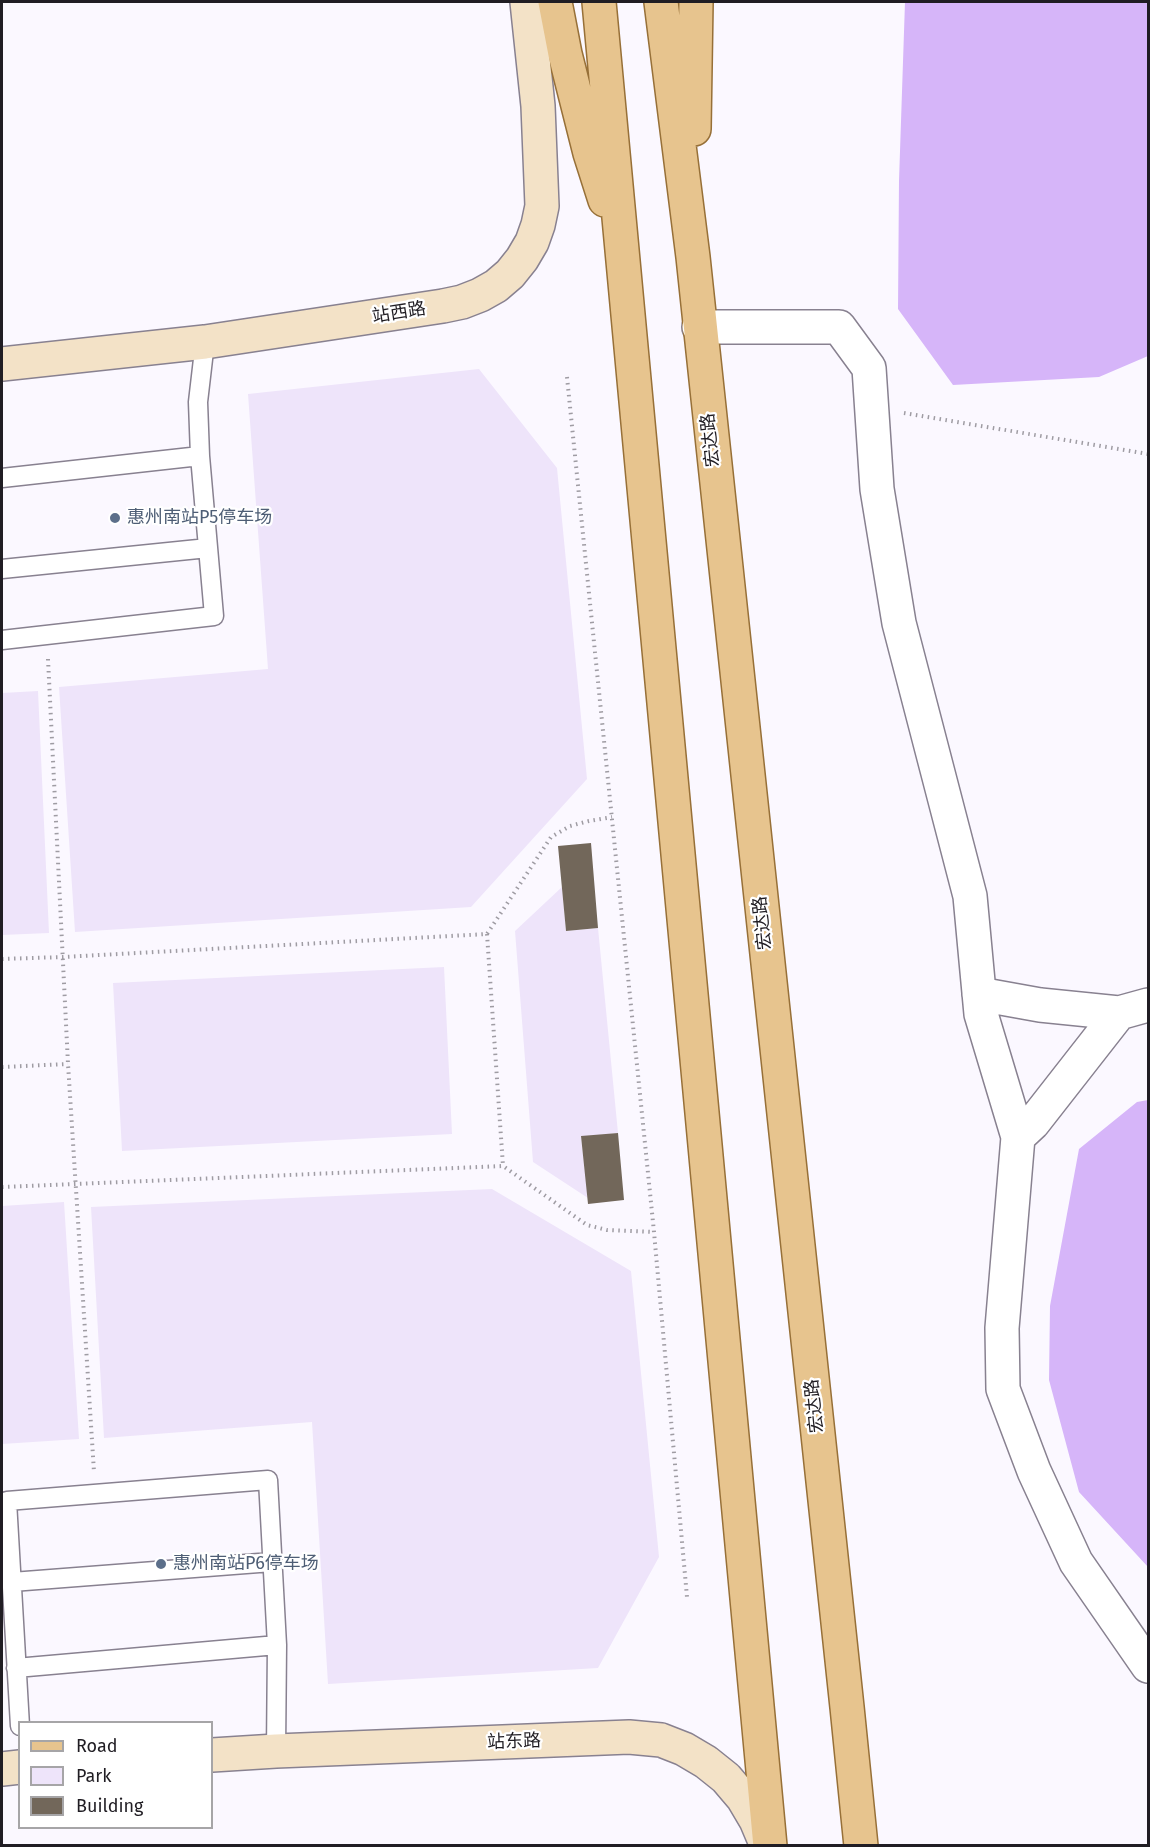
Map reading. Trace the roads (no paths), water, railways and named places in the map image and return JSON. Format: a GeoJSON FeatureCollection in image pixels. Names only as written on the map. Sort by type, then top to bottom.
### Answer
{"type":"FeatureCollection","features":[{"type":"Feature","properties":{"kind":"main road"},"geometry":{"type":"LineString","coordinates":[[555,2],[565,54],[590,153],[625,263]]}},
{"type":"Feature","properties":{"kind":"main road"},"geometry":{"type":"LineString","coordinates":[[599,2],[625,263],[768,1845]]}},
{"type":"Feature","properties":{"kind":"main road","name":"宏达路"},"geometry":{"type":"LineString","coordinates":[[661,2],[693,257],[861,1845]]}},
{"type":"Feature","properties":{"kind":"main road"},"geometry":{"type":"LineString","coordinates":[[693,257],[696,2]]}},
{"type":"Feature","properties":{"kind":"street","name":"站西路"},"geometry":{"type":"LineString","coordinates":[[2,363],[205,342],[462,302],[496,286],[510,274],[532,242],[542,206],[538,106],[527,2]]}},
{"type":"Feature","properties":{"kind":"street"},"geometry":{"type":"LineString","coordinates":[[699,327],[839,327],[869,368],[877,489],[899,624],[970,896],[981,1014],[1018,1137],[1002,1328],[1003,1389],[1034,1471],[1076,1562],[1149,1666]]}},
{"type":"Feature","properties":{"kind":"street"},"geometry":{"type":"LineString","coordinates":[[979,994],[1040,1005],[1134,1009]]}},
{"type":"Feature","properties":{"kind":"street"},"geometry":{"type":"LineString","coordinates":[[1018,1137],[1134,1009]]}},
{"type":"Feature","properties":{"kind":"street","name":"站东路"},"geometry":{"type":"LineString","coordinates":[[213,1755],[629,1737],[661,1740],[684,1749],[706,1762],[726,1778],[743,1798],[768,1845]]}},
{"type":"Feature","properties":{"kind":"street"},"geometry":{"type":"LineString","coordinates":[[2,1769],[18,1767]]}},
{"type":"Feature","properties":{"kind":"lane"},"geometry":{"type":"LineString","coordinates":[[2,640],[214,616],[200,456],[198,402],[205,342]]}},
{"type":"Feature","properties":{"kind":"lane"},"geometry":{"type":"LineString","coordinates":[[2,478],[200,456]]}},
{"type":"Feature","properties":{"kind":"lane"},"geometry":{"type":"LineString","coordinates":[[2,569],[208,548]]}},
{"type":"Feature","properties":{"kind":"lane"},"geometry":{"type":"LineString","coordinates":[[20,1721],[8,1501],[268,1480],[277,1645],[276,1751]]}},
{"type":"Feature","properties":{"kind":"lane"},"geometry":{"type":"LineString","coordinates":[[12,1582],[272,1562]]}},
{"type":"Feature","properties":{"kind":"lane"},"geometry":{"type":"LineString","coordinates":[[16,1668],[277,1645]]}},
{"type":"Feature","properties":{"kind":"place","name":"惠州南站P5停车场"},"geometry":{"type":"Point","coordinates":[115,518]}},
{"type":"Feature","properties":{"kind":"place","name":"惠州南站P6停车场"},"geometry":{"type":"Point","coordinates":[161,1564]}}]}
